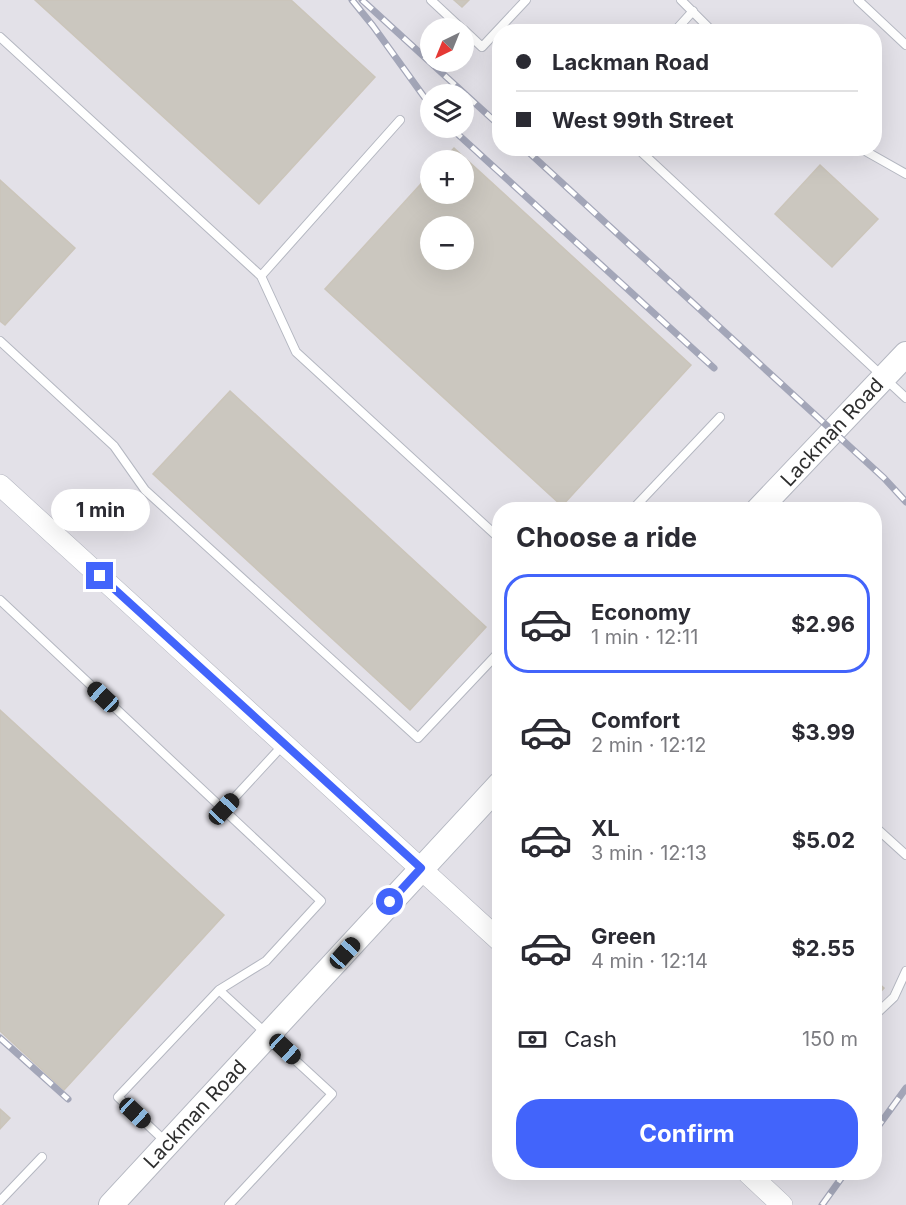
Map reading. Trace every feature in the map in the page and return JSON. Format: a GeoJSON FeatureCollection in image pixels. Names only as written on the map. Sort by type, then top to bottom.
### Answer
{"type":"FeatureCollection","features":[{"type":"Feature","properties":{"kind":"main road","name":"Lackman Road"},"geometry":{"type":"LineString","coordinates":[[766,502],[906,354]]}},
{"type":"Feature","properties":{"kind":"main road","name":"Lackman Road"},"geometry":{"type":"LineString","coordinates":[[111,1205],[492,793]]}},
{"type":"Feature","properties":{"kind":"street"},"geometry":{"type":"LineString","coordinates":[[0,485],[492,934]]}},
{"type":"Feature","properties":{"kind":"street"},"geometry":{"type":"LineString","coordinates":[[755,1180],[782,1205]]}},
{"type":"Feature","properties":{"kind":"lane"},"geometry":{"type":"LineString","coordinates":[[430,0],[450,18]]}},
{"type":"Feature","properties":{"kind":"lane"},"geometry":{"type":"LineString","coordinates":[[504,24],[526,0]]}},
{"type":"Feature","properties":{"kind":"lane"},"geometry":{"type":"LineString","coordinates":[[681,0],[705,24]]}},
{"type":"Feature","properties":{"kind":"lane"},"geometry":{"type":"LineString","coordinates":[[858,0],[906,45]]}},
{"type":"Feature","properties":{"kind":"lane"},"geometry":{"type":"LineString","coordinates":[[681,24],[693,11]]}},
{"type":"Feature","properties":{"kind":"lane"},"geometry":{"type":"LineString","coordinates":[[474,39],[482,47],[492,36]]}},
{"type":"Feature","properties":{"kind":"lane"},"geometry":{"type":"LineString","coordinates":[[0,37],[261,276],[296,352],[492,532]]}},
{"type":"Feature","properties":{"kind":"lane"},"geometry":{"type":"LineString","coordinates":[[261,276],[400,120]]}},
{"type":"Feature","properties":{"kind":"lane"},"geometry":{"type":"LineString","coordinates":[[646,156],[906,398]]}},
{"type":"Feature","properties":{"kind":"lane"},"geometry":{"type":"LineString","coordinates":[[875,156],[906,174]]}},
{"type":"Feature","properties":{"kind":"lane"},"geometry":{"type":"LineString","coordinates":[[0,341],[114,446],[145,490],[418,738],[492,659]]}},
{"type":"Feature","properties":{"kind":"lane"},"geometry":{"type":"LineString","coordinates":[[640,502],[720,417]]}},
{"type":"Feature","properties":{"kind":"lane"},"geometry":{"type":"LineString","coordinates":[[0,600],[321,901],[266,961],[219,990],[118,1097],[168,1144]]}},
{"type":"Feature","properties":{"kind":"lane"},"geometry":{"type":"LineString","coordinates":[[224,809],[284,744]]}},
{"type":"Feature","properties":{"kind":"lane"},"geometry":{"type":"LineString","coordinates":[[882,833],[906,855]]}},
{"type":"Feature","properties":{"kind":"lane"},"geometry":{"type":"LineString","coordinates":[[882,1008],[894,997],[906,971]]}},
{"type":"Feature","properties":{"kind":"lane"},"geometry":{"type":"LineString","coordinates":[[219,990],[332,1094],[229,1205]]}},
{"type":"Feature","properties":{"kind":"lane"},"geometry":{"type":"LineString","coordinates":[[0,1201],[42,1157]]}},
{"type":"Feature","properties":{"kind":"shaded area"},"geometry":{"type":"Polygon","coordinates":[[[0,0],[906,0],[906,1205],[0,1205],[0,0]]]}},
{"type":"Feature","properties":{"kind":"building"},"geometry":{"type":"Polygon","coordinates":[[[35,0],[291,0],[375,77],[259,204],[35,0]]]}},
{"type":"Feature","properties":{"kind":"building"},"geometry":{"type":"Polygon","coordinates":[[[454,0],[469,0],[462,7],[454,0]]]}},
{"type":"Feature","properties":{"kind":"building"},"geometry":{"type":"Polygon","coordinates":[[[820,165],[878,219],[832,267],[775,214],[820,165]]]}},
{"type":"Feature","properties":{"kind":"building"},"geometry":{"type":"Polygon","coordinates":[[[474,166],[691,365],[566,502],[558,502],[325,289],[420,185],[420,204],[474,204],[474,166]]]}},
{"type":"Feature","properties":{"kind":"building"},"geometry":{"type":"Polygon","coordinates":[[[0,180],[75,248],[5,325],[0,321],[0,180]]]}},
{"type":"Feature","properties":{"kind":"building"},"geometry":{"type":"Polygon","coordinates":[[[230,391],[486,627],[410,710],[153,474],[230,391]]]}},
{"type":"Feature","properties":{"kind":"building"},"geometry":{"type":"Polygon","coordinates":[[[0,710],[224,915],[64,1090],[0,1031],[0,710]]]}},
{"type":"Feature","properties":{"kind":"building"},"geometry":{"type":"Polygon","coordinates":[[[0,1109],[10,1118],[0,1129],[0,1109]]]}},
{"type":"Feature","properties":{"kind":"railway"},"geometry":{"type":"LineString","coordinates":[[352,0],[420,91]]}},
{"type":"Feature","properties":{"kind":"railway"},"geometry":{"type":"LineString","coordinates":[[362,0],[492,119]]}},
{"type":"Feature","properties":{"kind":"railway"},"geometry":{"type":"LineString","coordinates":[[462,138],[714,368]]}},
{"type":"Feature","properties":{"kind":"railway"},"geometry":{"type":"LineString","coordinates":[[533,156],[884,478],[906,502]]}},
{"type":"Feature","properties":{"kind":"railway"},"geometry":{"type":"LineString","coordinates":[[0,1038],[68,1099]]}},
{"type":"Feature","properties":{"kind":"railway"},"geometry":{"type":"LineString","coordinates":[[882,1121],[906,1088]]}},
{"type":"Feature","properties":{"kind":"railway"},"geometry":{"type":"LineString","coordinates":[[822,1205],[840,1180]]}},
{"type":"Feature","properties":{"kind":"route"},"geometry":{"type":"LineString","coordinates":[[100,576],[421,868],[390,902]]}}]}
